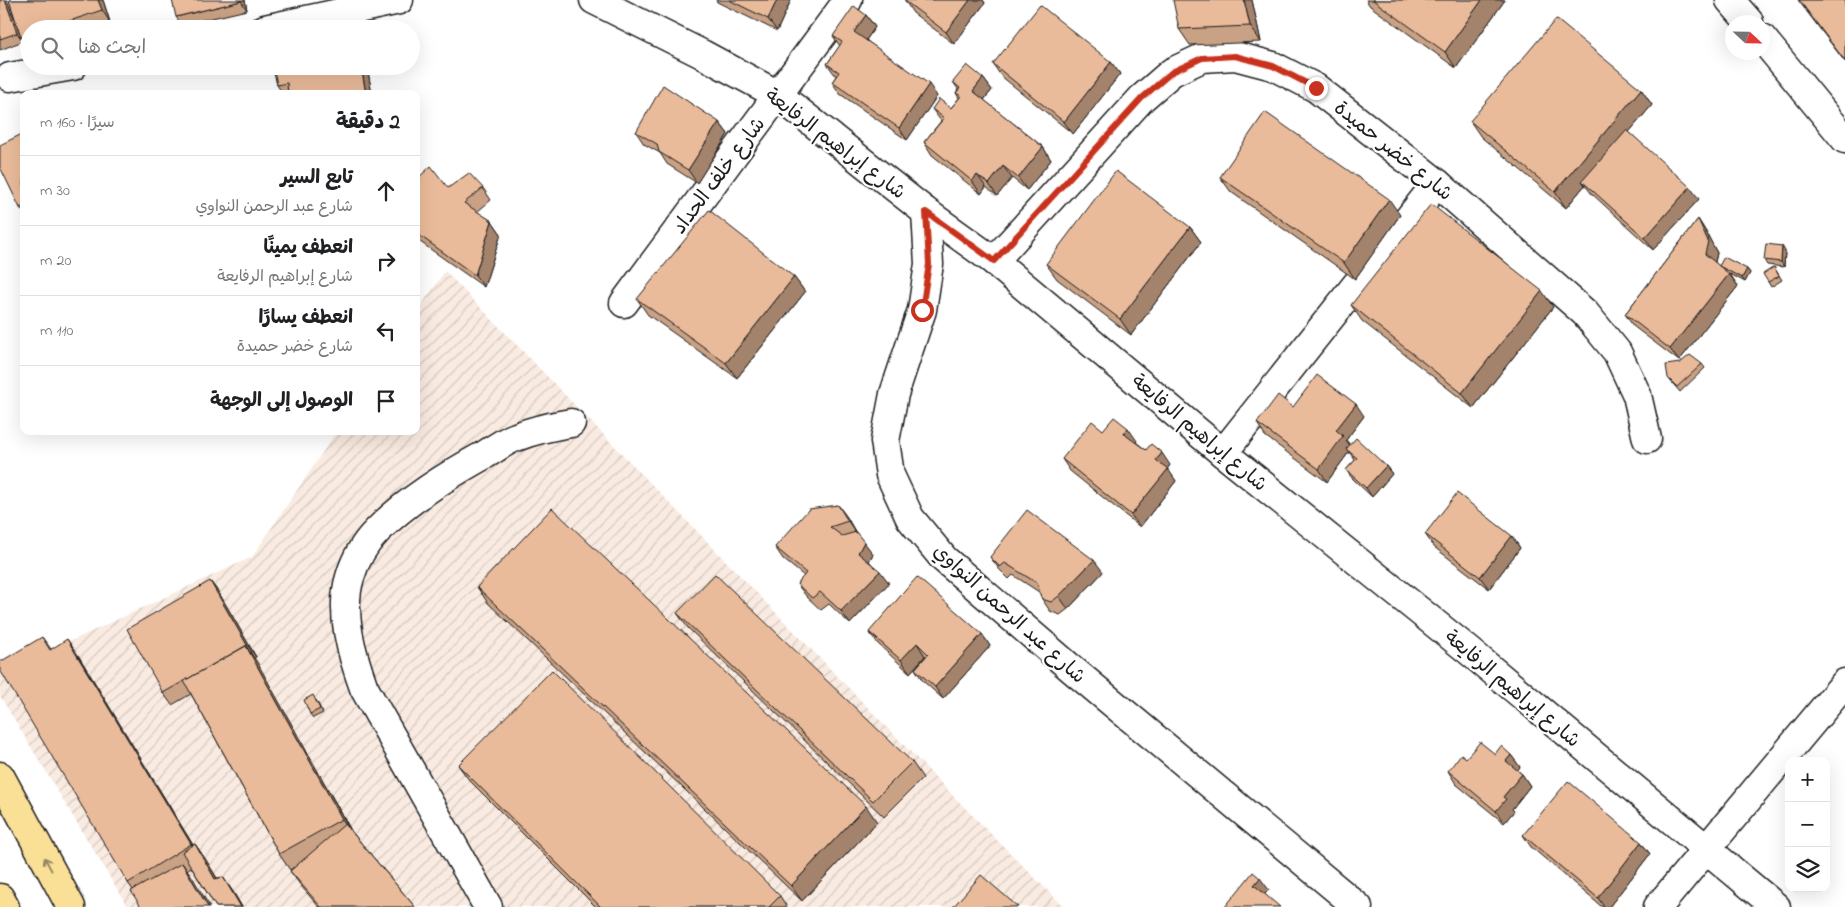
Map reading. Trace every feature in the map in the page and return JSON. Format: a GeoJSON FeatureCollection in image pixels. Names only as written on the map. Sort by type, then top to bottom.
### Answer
{"type":"FeatureCollection","features":[{"type":"Feature","properties":{"kind":"highway"},"geometry":{"type":"LineString","coordinates":[[0,776],[71,907]]}},
{"type":"Feature","properties":{"kind":"highway"},"geometry":{"type":"LineString","coordinates":[[0,898],[5,907]]}},
{"type":"Feature","properties":{"kind":"street"},"geometry":{"type":"LineString","coordinates":[[306,20],[398,0]]}},
{"type":"Feature","properties":{"kind":"street","name":"شارع إبراهيم الرفايعة"},"geometry":{"type":"LineString","coordinates":[[594,0],[702,54],[778,95],[926,212],[994,261],[1224,453],[1468,650],[1776,907]]}},
{"type":"Feature","properties":{"kind":"street","name":"شارع خلف الحداد"},"geometry":{"type":"LineString","coordinates":[[624,302],[848,0]]}},
{"type":"Feature","properties":{"kind":"street"},"geometry":{"type":"LineString","coordinates":[[1730,0],[1743,15]]}},
{"type":"Feature","properties":{"kind":"street"},"geometry":{"type":"LineString","coordinates":[[1770,48],[1845,139]]}},
{"type":"Feature","properties":{"kind":"street","name":"شارع خضر حميدة"},"geometry":{"type":"LineString","coordinates":[[994,261],[1142,98],[1172,72],[1202,58],[1235,56],[1273,66],[1316,88],[1437,183],[1585,314],[1617,352],[1637,395],[1647,439]]}},
{"type":"Feature","properties":{"kind":"street"},"geometry":{"type":"LineString","coordinates":[[10,77],[21,75]]}},
{"type":"Feature","properties":{"kind":"street"},"geometry":{"type":"LineString","coordinates":[[1224,453],[1437,183]]}},
{"type":"Feature","properties":{"kind":"street","name":"شارع عبد الرحمن النواوي"},"geometry":{"type":"LineString","coordinates":[[926,212],[929,264],[922,310],[894,394],[885,441],[890,475],[910,518],[951,565],[1358,907]]}},
{"type":"Feature","properties":{"kind":"street"},"geometry":{"type":"LineString","coordinates":[[488,907],[364,688],[352,656],[346,613],[349,578],[357,559],[377,532],[410,503],[467,465],[514,438],[549,427],[571,424]]}},
{"type":"Feature","properties":{"kind":"street"},"geometry":{"type":"LineString","coordinates":[[1658,907],[1845,683]]}},
{"type":"Feature","properties":{"kind":"shaded area"},"geometry":{"type":"Polygon","coordinates":[[[445,271],[966,809],[1064,907],[128,907],[0,696],[0,674],[252,557],[334,435],[420,435],[420,307],[445,271]]]}},
{"type":"Feature","properties":{"kind":"building"},"geometry":{"type":"Polygon","coordinates":[[[0,0],[5,0],[17,33],[0,39],[0,0]]]}},
{"type":"Feature","properties":{"kind":"building"},"geometry":{"type":"Polygon","coordinates":[[[9,0],[98,0],[102,10],[73,20],[20,20],[20,34],[9,0]]]}},
{"type":"Feature","properties":{"kind":"building"},"geometry":{"type":"Polygon","coordinates":[[[172,0],[241,0],[241,1],[176,17],[172,0]]]}},
{"type":"Feature","properties":{"kind":"building"},"geometry":{"type":"Polygon","coordinates":[[[729,0],[777,0],[768,19],[729,0]]]}},
{"type":"Feature","properties":{"kind":"building"},"geometry":{"type":"Polygon","coordinates":[[[905,0],[970,0],[946,32],[905,0]]]}},
{"type":"Feature","properties":{"kind":"building"},"geometry":{"type":"Polygon","coordinates":[[[1173,0],[1244,0],[1250,26],[1179,29],[1173,0]]]}},
{"type":"Feature","properties":{"kind":"building"},"geometry":{"type":"Polygon","coordinates":[[[1373,0],[1482,0],[1445,52],[1373,0]]]}},
{"type":"Feature","properties":{"kind":"building"},"geometry":{"type":"Polygon","coordinates":[[[1799,0],[1845,0],[1845,61],[1799,0]]]}},
{"type":"Feature","properties":{"kind":"building"},"geometry":{"type":"Polygon","coordinates":[[[1040,5],[1111,62],[1064,122],[993,64],[1040,5]]]}},
{"type":"Feature","properties":{"kind":"building"},"geometry":{"type":"Polygon","coordinates":[[[854,6],[866,15],[854,32],[929,84],[899,128],[832,82],[839,72],[827,64],[842,42],[833,36],[854,6]]]}},
{"type":"Feature","properties":{"kind":"building"},"geometry":{"type":"Polygon","coordinates":[[[1556,19],[1641,89],[1555,192],[1470,121],[1556,19]]]}},
{"type":"Feature","properties":{"kind":"building"},"geometry":{"type":"Polygon","coordinates":[[[967,65],[983,78],[973,91],[1043,147],[1018,178],[1003,166],[989,184],[977,175],[972,181],[924,142],[944,118],[932,109],[939,99],[951,108],[961,96],[956,93],[960,88],[953,82],[967,65]]]}},
{"type":"Feature","properties":{"kind":"building"},"geometry":{"type":"Polygon","coordinates":[[[275,75],[363,75],[365,90],[288,90],[287,83],[277,85],[275,75]]]}},
{"type":"Feature","properties":{"kind":"building"},"geometry":{"type":"Polygon","coordinates":[[[663,85],[719,122],[688,170],[659,152],[657,144],[636,132],[663,85]]]}},
{"type":"Feature","properties":{"kind":"building"},"geometry":{"type":"Polygon","coordinates":[[[1265,112],[1389,199],[1344,263],[1220,177],[1265,112]]]}},
{"type":"Feature","properties":{"kind":"building"},"geometry":{"type":"Polygon","coordinates":[[[1627,130],[1690,187],[1645,238],[1582,181],[1627,130]]]}},
{"type":"Feature","properties":{"kind":"building"},"geometry":{"type":"Polygon","coordinates":[[[20,135],[20,208],[0,167],[0,145],[20,135]]]}},
{"type":"Feature","properties":{"kind":"building"},"geometry":{"type":"Polygon","coordinates":[[[431,166],[448,188],[469,173],[483,188],[464,203],[492,221],[475,275],[420,236],[420,176],[431,166]]]}},
{"type":"Feature","properties":{"kind":"building"},"geometry":{"type":"Polygon","coordinates":[[[1116,171],[1190,227],[1120,319],[1046,264],[1116,171]]]}},
{"type":"Feature","properties":{"kind":"building"},"geometry":{"type":"Polygon","coordinates":[[[1431,204],[1542,291],[1462,393],[1351,305],[1431,204]]]}},
{"type":"Feature","properties":{"kind":"building"},"geometry":{"type":"Polygon","coordinates":[[[709,210],[794,277],[726,363],[637,299],[709,210]]]}},
{"type":"Feature","properties":{"kind":"building"},"geometry":{"type":"Polygon","coordinates":[[[1698,219],[1708,241],[1705,254],[1729,274],[1670,349],[1625,314],[1698,219]]]}},
{"type":"Feature","properties":{"kind":"building"},"geometry":{"type":"Polygon","coordinates":[[[1766,244],[1782,246],[1781,262],[1764,260],[1766,244]]]}},
{"type":"Feature","properties":{"kind":"building"},"geometry":{"type":"Polygon","coordinates":[[[1724,257],[1747,269],[1742,278],[1719,266],[1724,257]]]}},
{"type":"Feature","properties":{"kind":"building"},"geometry":{"type":"Polygon","coordinates":[[[1774,267],[1779,276],[1768,282],[1763,274],[1774,267]]]}},
{"type":"Feature","properties":{"kind":"building"},"geometry":{"type":"Polygon","coordinates":[[[1690,355],[1702,364],[1677,387],[1668,378],[1666,365],[1680,363],[1690,355]]]}},
{"type":"Feature","properties":{"kind":"building"},"geometry":{"type":"Polygon","coordinates":[[[1317,375],[1356,404],[1336,430],[1343,436],[1319,469],[1257,423],[1278,395],[1293,407],[1317,375]]]}},
{"type":"Feature","properties":{"kind":"building"},"geometry":{"type":"Polygon","coordinates":[[[1114,417],[1128,428],[1124,434],[1146,450],[1151,444],[1162,453],[1156,460],[1168,469],[1131,515],[1062,459],[1092,421],[1103,430],[1114,417]]]}},
{"type":"Feature","properties":{"kind":"building"},"geometry":{"type":"Polygon","coordinates":[[[1356,438],[1386,466],[1366,488],[1346,470],[1357,458],[1346,449],[1356,438]]]}},
{"type":"Feature","properties":{"kind":"building"},"geometry":{"type":"Polygon","coordinates":[[[1457,493],[1512,536],[1480,577],[1425,534],[1457,493]]]}},
{"type":"Feature","properties":{"kind":"building"},"geometry":{"type":"Polygon","coordinates":[[[838,505],[848,521],[830,527],[842,536],[856,532],[864,542],[858,553],[880,571],[841,611],[820,592],[812,598],[797,584],[806,573],[775,547],[809,509],[838,505]]]}},
{"type":"Feature","properties":{"kind":"building"},"geometry":{"type":"Polygon","coordinates":[[[552,508],[866,806],[791,886],[477,587],[552,508]]]}},
{"type":"Feature","properties":{"kind":"building"},"geometry":{"type":"Polygon","coordinates":[[[1027,510],[1094,560],[1051,602],[1042,599],[1037,583],[1005,563],[1000,567],[990,557],[1027,510]]]}},
{"type":"Feature","properties":{"kind":"building"},"geometry":{"type":"Polygon","coordinates":[[[715,574],[912,762],[873,801],[677,613],[715,574]]]}},
{"type":"Feature","properties":{"kind":"building"},"geometry":{"type":"Polygon","coordinates":[[[917,577],[982,634],[935,687],[915,669],[928,654],[917,643],[901,660],[869,632],[917,577]]]}},
{"type":"Feature","properties":{"kind":"building"},"geometry":{"type":"Polygon","coordinates":[[[210,581],[247,645],[163,693],[127,629],[210,581]]]}},
{"type":"Feature","properties":{"kind":"building"},"geometry":{"type":"Polygon","coordinates":[[[42,637],[50,650],[67,639],[191,844],[128,883],[0,670],[0,662],[42,637]]]}},
{"type":"Feature","properties":{"kind":"building"},"geometry":{"type":"Polygon","coordinates":[[[246,646],[342,819],[279,854],[184,681],[246,646]]]}},
{"type":"Feature","properties":{"kind":"building"},"geometry":{"type":"Polygon","coordinates":[[[552,670],[780,896],[769,907],[601,907],[458,765],[552,670]]]}},
{"type":"Feature","properties":{"kind":"building"},"geometry":{"type":"Polygon","coordinates":[[[313,695],[320,709],[310,714],[304,700],[313,695]]]}},
{"type":"Feature","properties":{"kind":"building"},"geometry":{"type":"Polygon","coordinates":[[[1480,742],[1495,754],[1501,746],[1511,755],[1506,761],[1522,774],[1503,797],[1506,799],[1496,811],[1448,771],[1461,754],[1466,758],[1480,742]]]}},
{"type":"Feature","properties":{"kind":"building"},"geometry":{"type":"Polygon","coordinates":[[[1568,781],[1641,842],[1598,898],[1523,835],[1568,781]]]}},
{"type":"Feature","properties":{"kind":"building"},"geometry":{"type":"Polygon","coordinates":[[[345,824],[415,907],[321,907],[290,871],[345,824]]]}},
{"type":"Feature","properties":{"kind":"building"},"geometry":{"type":"Polygon","coordinates":[[[195,844],[215,879],[223,877],[241,907],[216,907],[182,852],[195,844]]]}},
{"type":"Feature","properties":{"kind":"building"},"geometry":{"type":"Polygon","coordinates":[[[182,863],[208,907],[141,907],[131,891],[182,863]]]}},
{"type":"Feature","properties":{"kind":"building"},"geometry":{"type":"Polygon","coordinates":[[[1253,872],[1260,878],[1254,885],[1280,907],[1225,907],[1253,872]]]}},
{"type":"Feature","properties":{"kind":"building"},"geometry":{"type":"Polygon","coordinates":[[[981,875],[1018,907],[953,907],[981,875]]]}},
{"type":"Feature","properties":{"kind":"route"},"geometry":{"type":"LineString","coordinates":[[922,310],[929,264],[926,212],[994,261],[1142,98],[1172,72],[1202,58],[1235,56],[1273,66],[1316,88]]}}]}
